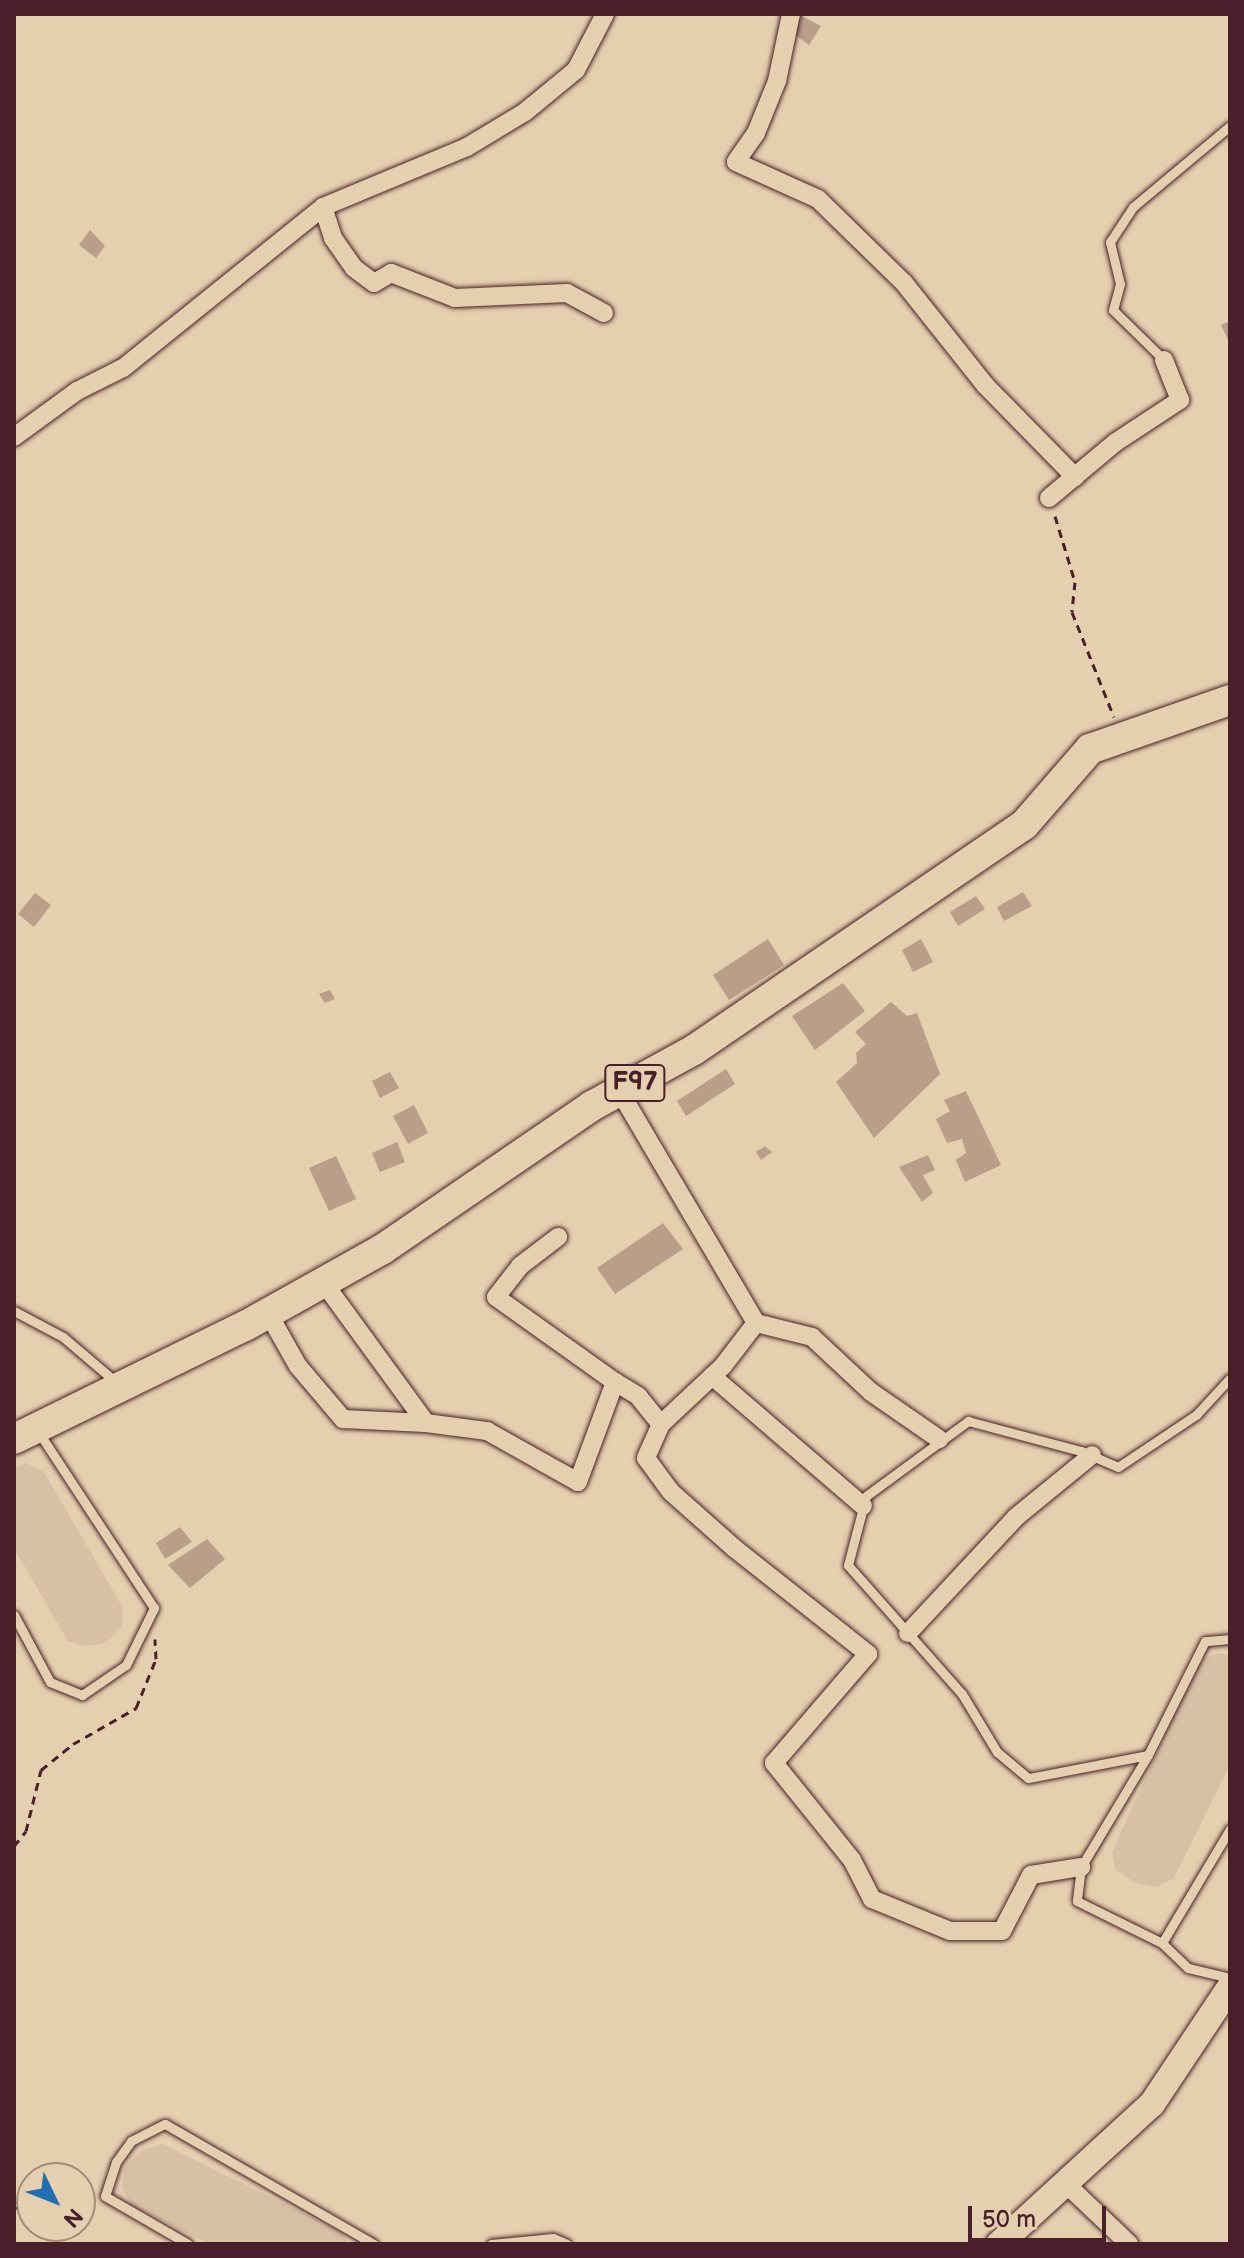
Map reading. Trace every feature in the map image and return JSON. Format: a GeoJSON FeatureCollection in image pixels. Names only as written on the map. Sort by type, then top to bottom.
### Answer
{"type":"FeatureCollection","features":[{"type":"Feature","properties":{"kind":"main road","name":"F97"},"geometry":{"type":"LineString","coordinates":[[25,1433],[122,1388],[268,1313],[383,1249],[528,1147],[694,1050],[1024,825],[1090,749],[1121,735],[1230,700]]}},
{"type":"Feature","properties":{"kind":"main road"},"geometry":{"type":"LineString","coordinates":[[999,2244],[1152,2104],[1230,1987]]}},
{"type":"Feature","properties":{"kind":"street"},"geometry":{"type":"LineString","coordinates":[[14,437],[77,391],[123,368],[323,207],[467,147],[525,112],[576,70],[605,14]]}},
{"type":"Feature","properties":{"kind":"street"},"geometry":{"type":"LineString","coordinates":[[791,14],[777,81],[756,133],[736,162],[818,199],[868,245],[985,385],[1075,477]]}},
{"type":"Feature","properties":{"kind":"street"},"geometry":{"type":"LineString","coordinates":[[323,207],[333,238],[354,268],[374,283],[391,273],[455,298],[567,293],[604,313]]}},
{"type":"Feature","properties":{"kind":"street"},"geometry":{"type":"LineString","coordinates":[[1049,498],[1180,400],[1164,360]]}},
{"type":"Feature","properties":{"kind":"street"},"geometry":{"type":"LineString","coordinates":[[620,1092],[756,1323],[812,1337],[871,1392],[939,1439]]}},
{"type":"Feature","properties":{"kind":"street"},"geometry":{"type":"LineString","coordinates":[[558,1237],[520,1266],[496,1297],[638,1396],[661,1424]]}},
{"type":"Feature","properties":{"kind":"street"},"geometry":{"type":"LineString","coordinates":[[323,1282],[426,1423]]}},
{"type":"Feature","properties":{"kind":"street"},"geometry":{"type":"LineString","coordinates":[[268,1313],[298,1366],[343,1419],[426,1423],[487,1431],[578,1482],[615,1382]]}},
{"type":"Feature","properties":{"kind":"street"},"geometry":{"type":"LineString","coordinates":[[756,1323],[712,1376],[661,1424],[646,1458],[671,1492],[868,1654],[774,1763],[852,1860],[872,1899],[950,1931],[1002,1931],[1031,1875],[1081,1867]]}},
{"type":"Feature","properties":{"kind":"street"},"geometry":{"type":"LineString","coordinates":[[712,1376],[863,1506]]}},
{"type":"Feature","properties":{"kind":"street"},"geometry":{"type":"LineString","coordinates":[[908,1633],[1016,1517],[1092,1455]]}},
{"type":"Feature","properties":{"kind":"street"},"geometry":{"type":"LineString","coordinates":[[1064,2182],[1129,2244]]}},
{"type":"Feature","properties":{"kind":"lane"},"geometry":{"type":"LineString","coordinates":[[1164,360],[1113,310],[1120,284],[1110,242],[1133,207],[1230,126]]}},
{"type":"Feature","properties":{"kind":"lane"},"geometry":{"type":"LineString","coordinates":[[14,1311],[63,1337],[122,1388]]}},
{"type":"Feature","properties":{"kind":"lane"},"geometry":{"type":"LineString","coordinates":[[1148,1755],[1028,1778],[997,1752],[962,1694],[848,1565],[866,1496],[939,1439],[968,1421],[1092,1455],[1118,1467],[1196,1415],[1230,1378]]}},
{"type":"Feature","properties":{"kind":"lane"},"geometry":{"type":"LineString","coordinates":[[14,1615],[50,1682],[82,1695],[126,1665],[154,1608],[25,1433]]}},
{"type":"Feature","properties":{"kind":"lane"},"geometry":{"type":"LineString","coordinates":[[1230,1639],[1205,1641],[1148,1755],[1081,1867],[1077,1901],[1162,1943],[1188,1968],[1230,1978]]}},
{"type":"Feature","properties":{"kind":"lane"},"geometry":{"type":"LineString","coordinates":[[1162,1943],[1230,1829]]}},
{"type":"Feature","properties":{"kind":"lane"},"geometry":{"type":"LineString","coordinates":[[188,2244],[105,2196],[116,2162],[131,2141],[165,2124],[370,2243]]}},
{"type":"Feature","properties":{"kind":"lane"},"geometry":{"type":"LineString","coordinates":[[491,2244],[553,2238],[567,2244]]}},
{"type":"Feature","properties":{"kind":"path"},"geometry":{"type":"LineString","coordinates":[[1049,498],[1075,582],[1072,612],[1121,735]]}},
{"type":"Feature","properties":{"kind":"path"},"geometry":{"type":"LineString","coordinates":[[14,1846],[26,1831],[41,1770],[73,1744],[136,1708],[156,1659],[154,1608]]}},
{"type":"Feature","properties":{"kind":"shaded area"},"geometry":{"type":"Polygon","coordinates":[[[26,1463],[44,1472],[123,1608],[122,1627],[104,1643],[85,1646],[68,1641],[14,1548],[14,1468],[26,1463]]]}},
{"type":"Feature","properties":{"kind":"shaded area"},"geometry":{"type":"Polygon","coordinates":[[[1217,1653],[1230,1655],[1230,1765],[1174,1878],[1156,1887],[1135,1883],[1115,1869],[1112,1852],[1199,1661],[1217,1653]]]}},
{"type":"Feature","properties":{"kind":"shaded area"},"geometry":{"type":"Polygon","coordinates":[[[162,2144],[340,2231],[349,2244],[210,2244],[132,2206],[122,2188],[125,2167],[141,2151],[162,2144]]]}},
{"type":"Feature","properties":{"kind":"building"},"geometry":{"type":"Polygon","coordinates":[[[798,14],[821,26],[809,45],[786,28],[798,14]]]}},
{"type":"Feature","properties":{"kind":"building"},"geometry":{"type":"Polygon","coordinates":[[[90,230],[105,246],[96,258],[79,245],[90,230]]]}},
{"type":"Feature","properties":{"kind":"building"},"geometry":{"type":"Polygon","coordinates":[[[1230,321],[1230,344],[1221,325],[1230,321]]]}},
{"type":"Feature","properties":{"kind":"building"},"geometry":{"type":"Polygon","coordinates":[[[1023,892],[1032,906],[1004,921],[997,907],[1023,892]]]}},
{"type":"Feature","properties":{"kind":"building"},"geometry":{"type":"Polygon","coordinates":[[[35,893],[51,905],[34,927],[18,914],[35,893]]]}},
{"type":"Feature","properties":{"kind":"building"},"geometry":{"type":"Polygon","coordinates":[[[976,896],[985,909],[958,926],[950,912],[976,896]]]}},
{"type":"Feature","properties":{"kind":"building"},"geometry":{"type":"Polygon","coordinates":[[[768,939],[784,965],[729,1000],[713,975],[768,939]]]}},
{"type":"Feature","properties":{"kind":"building"},"geometry":{"type":"Polygon","coordinates":[[[921,939],[933,962],[913,972],[902,950],[921,939]]]}},
{"type":"Feature","properties":{"kind":"building"},"geometry":{"type":"Polygon","coordinates":[[[843,983],[865,1011],[815,1050],[792,1016],[843,983]]]}},
{"type":"Feature","properties":{"kind":"building"},"geometry":{"type":"Polygon","coordinates":[[[330,990],[335,999],[325,1003],[319,994],[330,990]]]}},
{"type":"Feature","properties":{"kind":"building"},"geometry":{"type":"Polygon","coordinates":[[[891,1002],[907,1016],[917,1013],[940,1074],[874,1138],[836,1082],[857,1063],[856,1053],[866,1044],[855,1032],[891,1002]]]}},
{"type":"Feature","properties":{"kind":"building"},"geometry":{"type":"Polygon","coordinates":[[[726,1069],[735,1084],[686,1116],[677,1101],[726,1069]]]}},
{"type":"Feature","properties":{"kind":"building"},"geometry":{"type":"Polygon","coordinates":[[[390,1072],[399,1088],[380,1098],[372,1081],[390,1072]]]}},
{"type":"Feature","properties":{"kind":"building"},"geometry":{"type":"Polygon","coordinates":[[[966,1091],[1001,1165],[965,1182],[956,1160],[966,1153],[962,1139],[947,1143],[936,1119],[950,1111],[944,1100],[966,1091]]]}},
{"type":"Feature","properties":{"kind":"building"},"geometry":{"type":"Polygon","coordinates":[[[414,1105],[428,1133],[408,1144],[393,1116],[414,1105]]]}},
{"type":"Feature","properties":{"kind":"building"},"geometry":{"type":"Polygon","coordinates":[[[397,1142],[405,1162],[380,1172],[372,1153],[397,1142]]]}},
{"type":"Feature","properties":{"kind":"building"},"geometry":{"type":"Polygon","coordinates":[[[765,1146],[772,1152],[761,1160],[756,1152],[765,1146]]]}},
{"type":"Feature","properties":{"kind":"building"},"geometry":{"type":"Polygon","coordinates":[[[928,1155],[935,1170],[923,1175],[933,1193],[922,1202],[899,1167],[928,1155]]]}},
{"type":"Feature","properties":{"kind":"building"},"geometry":{"type":"Polygon","coordinates":[[[336,1156],[356,1199],[329,1211],[309,1168],[336,1156]]]}},
{"type":"Feature","properties":{"kind":"building"},"geometry":{"type":"Polygon","coordinates":[[[663,1223],[683,1249],[615,1294],[597,1268],[663,1223]]]}},
{"type":"Feature","properties":{"kind":"building"},"geometry":{"type":"Polygon","coordinates":[[[180,1527],[192,1542],[165,1559],[156,1543],[180,1527]]]}},
{"type":"Feature","properties":{"kind":"building"},"geometry":{"type":"Polygon","coordinates":[[[207,1539],[225,1559],[190,1588],[168,1565],[207,1539]]]}}]}
